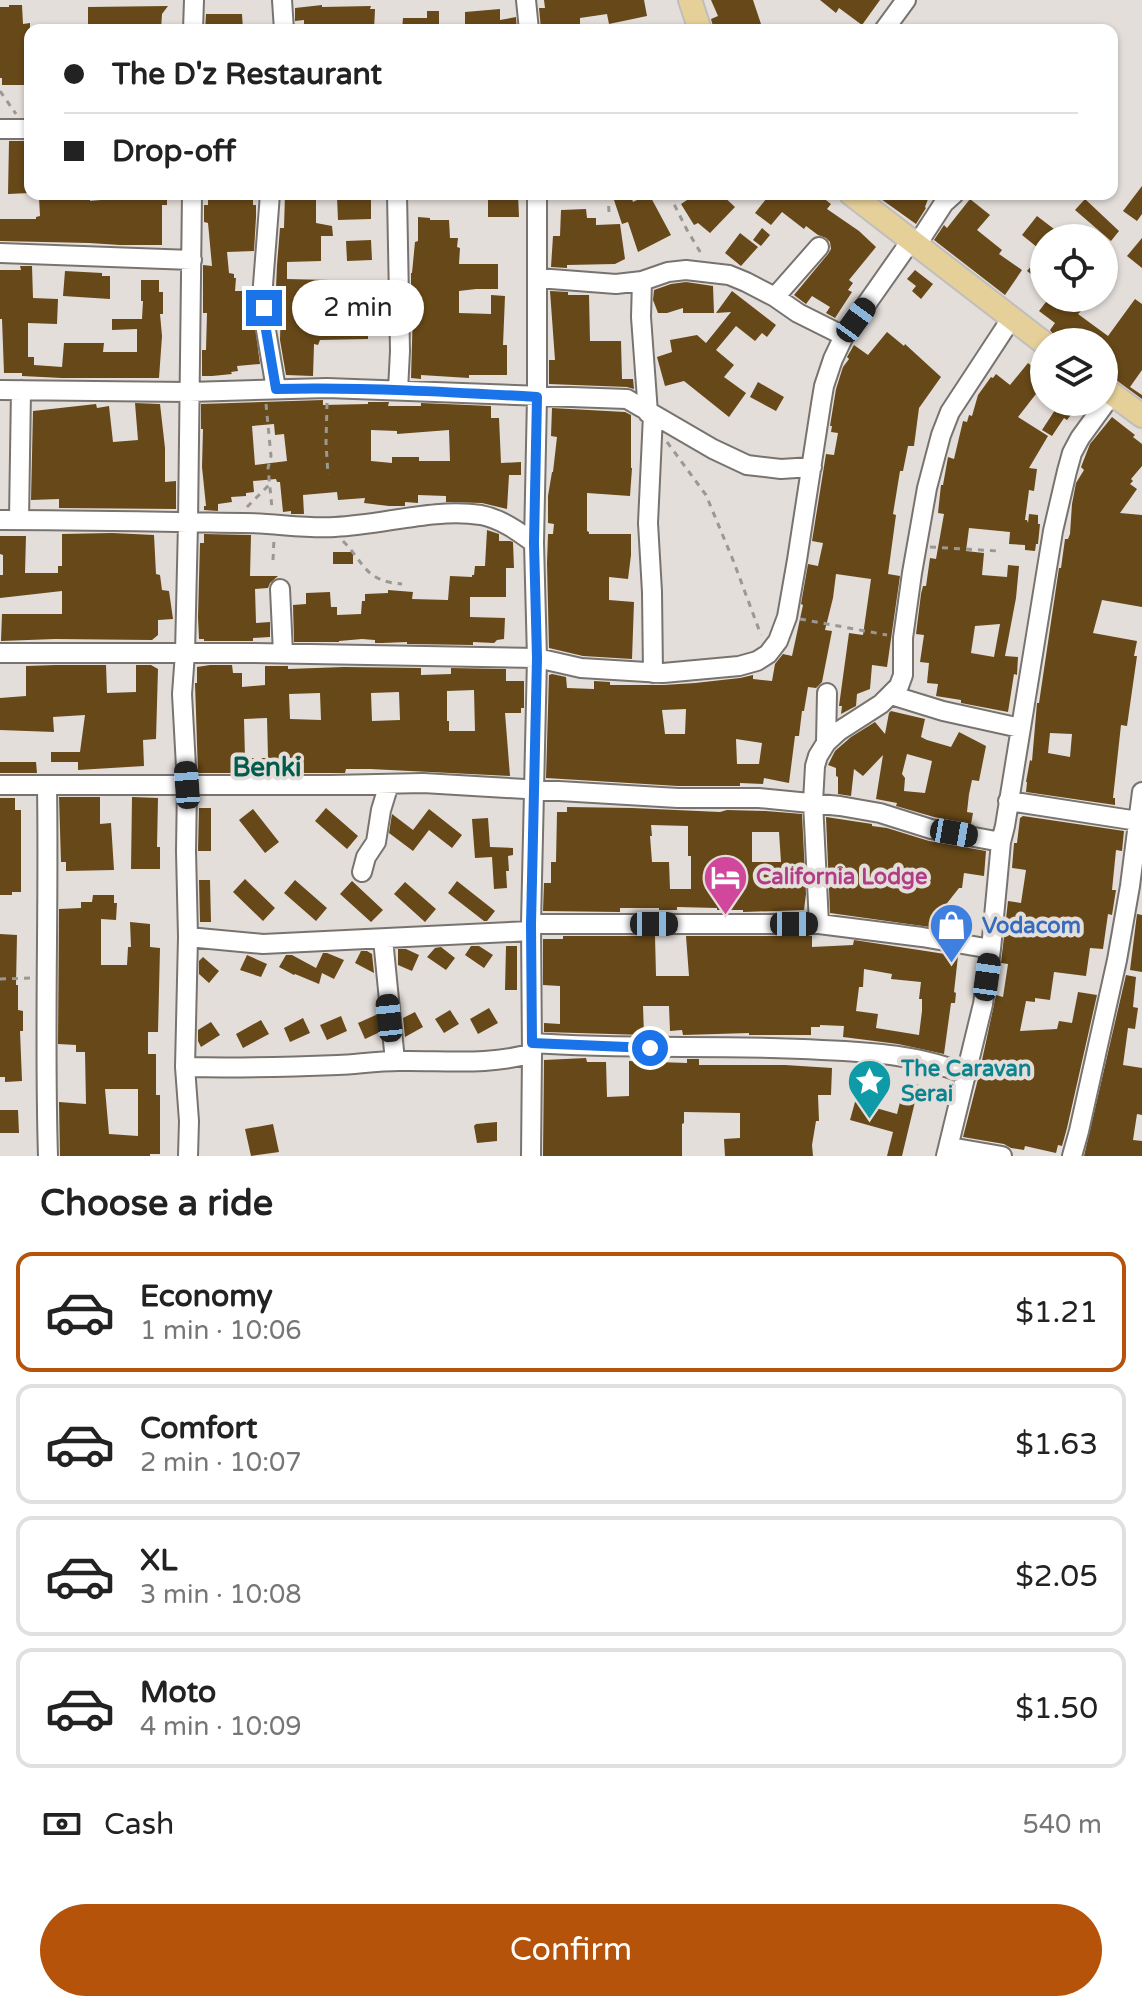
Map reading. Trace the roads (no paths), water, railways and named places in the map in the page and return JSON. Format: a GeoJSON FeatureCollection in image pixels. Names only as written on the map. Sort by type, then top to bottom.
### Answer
{"type":"FeatureCollection","features":[{"type":"Feature","properties":{"kind":"main road"},"geometry":{"type":"LineString","coordinates":[[690,0],[698,24]]}},
{"type":"Feature","properties":{"kind":"main road"},"geometry":{"type":"LineString","coordinates":[[858,200],[1030,333]]}},
{"type":"Feature","properties":{"kind":"main road"},"geometry":{"type":"LineString","coordinates":[[1118,398],[1142,416]]}},
{"type":"Feature","properties":{"kind":"street"},"geometry":{"type":"LineString","coordinates":[[193,24],[194,0]]}},
{"type":"Feature","properties":{"kind":"street"},"geometry":{"type":"LineString","coordinates":[[282,0],[284,24]]}},
{"type":"Feature","properties":{"kind":"street"},"geometry":{"type":"LineString","coordinates":[[526,0],[528,24]]}},
{"type":"Feature","properties":{"kind":"street"},"geometry":{"type":"LineString","coordinates":[[888,24],[906,0]]}},
{"type":"Feature","properties":{"kind":"street"},"geometry":{"type":"LineString","coordinates":[[0,129],[24,129]]}},
{"type":"Feature","properties":{"kind":"street"},"geometry":{"type":"LineString","coordinates":[[188,1156],[185,1067],[187,785],[182,694],[188,523],[192,200]]}},
{"type":"Feature","properties":{"kind":"street"},"geometry":{"type":"LineString","coordinates":[[270,200],[263,285],[271,389]]}},
{"type":"Feature","properties":{"kind":"street"},"geometry":{"type":"LineString","coordinates":[[397,200],[398,390]]}},
{"type":"Feature","properties":{"kind":"street"},"geometry":{"type":"LineString","coordinates":[[531,1156],[531,928],[537,658],[534,543],[537,200]]}},
{"type":"Feature","properties":{"kind":"street"},"geometry":{"type":"LineString","coordinates":[[0,653],[283,653],[537,658],[581,668],[653,673],[699,671],[757,661],[768,654],[778,641],[787,617],[824,386],[833,359],[844,336],[947,200]]}},
{"type":"Feature","properties":{"kind":"street"},"geometry":{"type":"LineString","coordinates":[[775,297],[819,247]]}},
{"type":"Feature","properties":{"kind":"street"},"geometry":{"type":"LineString","coordinates":[[0,253],[192,260]]}},
{"type":"Feature","properties":{"kind":"street"},"geometry":{"type":"LineString","coordinates":[[538,278],[616,284],[686,270],[729,275],[844,336]]}},
{"type":"Feature","properties":{"kind":"street"},"geometry":{"type":"LineString","coordinates":[[642,281],[641,317],[651,417],[648,523],[653,673]]}},
{"type":"Feature","properties":{"kind":"street"},"geometry":{"type":"LineString","coordinates":[[819,924],[813,802],[818,756],[839,731],[881,704],[899,686],[903,675],[903,638],[918,547],[941,435],[950,412],[1011,319]]}},
{"type":"Feature","properties":{"kind":"street"},"geometry":{"type":"LineString","coordinates":[[0,390],[189,392],[327,388],[627,399],[651,417],[747,465],[781,469],[812,467]]}},
{"type":"Feature","properties":{"kind":"street"},"geometry":{"type":"LineString","coordinates":[[21,390],[10,520],[274,523],[335,527],[420,515],[461,513],[503,522],[534,543]]}},
{"type":"Feature","properties":{"kind":"street"},"geometry":{"type":"LineString","coordinates":[[1002,1156],[948,1152],[983,1004],[1001,842],[1053,531],[1072,453],[1093,416]]}},
{"type":"Feature","properties":{"kind":"street"},"geometry":{"type":"LineString","coordinates":[[280,589],[283,653]]}},
{"type":"Feature","properties":{"kind":"street"},"geometry":{"type":"LineString","coordinates":[[826,743],[827,693]]}},
{"type":"Feature","properties":{"kind":"street"},"geometry":{"type":"LineString","coordinates":[[891,695],[943,711],[1020,728]]}},
{"type":"Feature","properties":{"kind":"street"},"geometry":{"type":"LineString","coordinates":[[0,785],[423,783],[678,798],[759,798],[813,802],[880,813],[931,829],[1001,842]]}},
{"type":"Feature","properties":{"kind":"street"},"geometry":{"type":"LineString","coordinates":[[362,872],[366,857],[376,842],[389,784]]}},
{"type":"Feature","properties":{"kind":"street"},"geometry":{"type":"LineString","coordinates":[[47,785],[45,1096],[48,1156]]}},
{"type":"Feature","properties":{"kind":"street"},"geometry":{"type":"LineString","coordinates":[[1072,1156],[1117,960],[1142,792]]}},
{"type":"Feature","properties":{"kind":"street"},"geometry":{"type":"LineString","coordinates":[[1008,801],[1138,821]]}},
{"type":"Feature","properties":{"kind":"street"},"geometry":{"type":"LineString","coordinates":[[188,937],[251,944],[383,939],[531,928],[819,924],[991,949]]}},
{"type":"Feature","properties":{"kind":"street"},"geometry":{"type":"LineString","coordinates":[[383,939],[395,1061]]}},
{"type":"Feature","properties":{"kind":"street"},"geometry":{"type":"LineString","coordinates":[[185,1067],[246,1068],[485,1060],[517,1058],[532,1048],[773,1047],[850,1051],[950,1067],[967,1075]]}},
{"type":"Feature","properties":{"kind":"place","name":"California Lodge"},"geometry":{"type":"Point","coordinates":[725,916]}},
{"type":"Feature","properties":{"kind":"place","name":"Vodacom"},"geometry":{"type":"Point","coordinates":[951,965]}},
{"type":"Feature","properties":{"kind":"place","name":"The Caravan Serai"},"geometry":{"type":"Point","coordinates":[870,1121]}},
{"type":"Feature","properties":{"kind":"district","name":"Benki"},"geometry":{"type":"Point","coordinates":[267,767]}}]}
